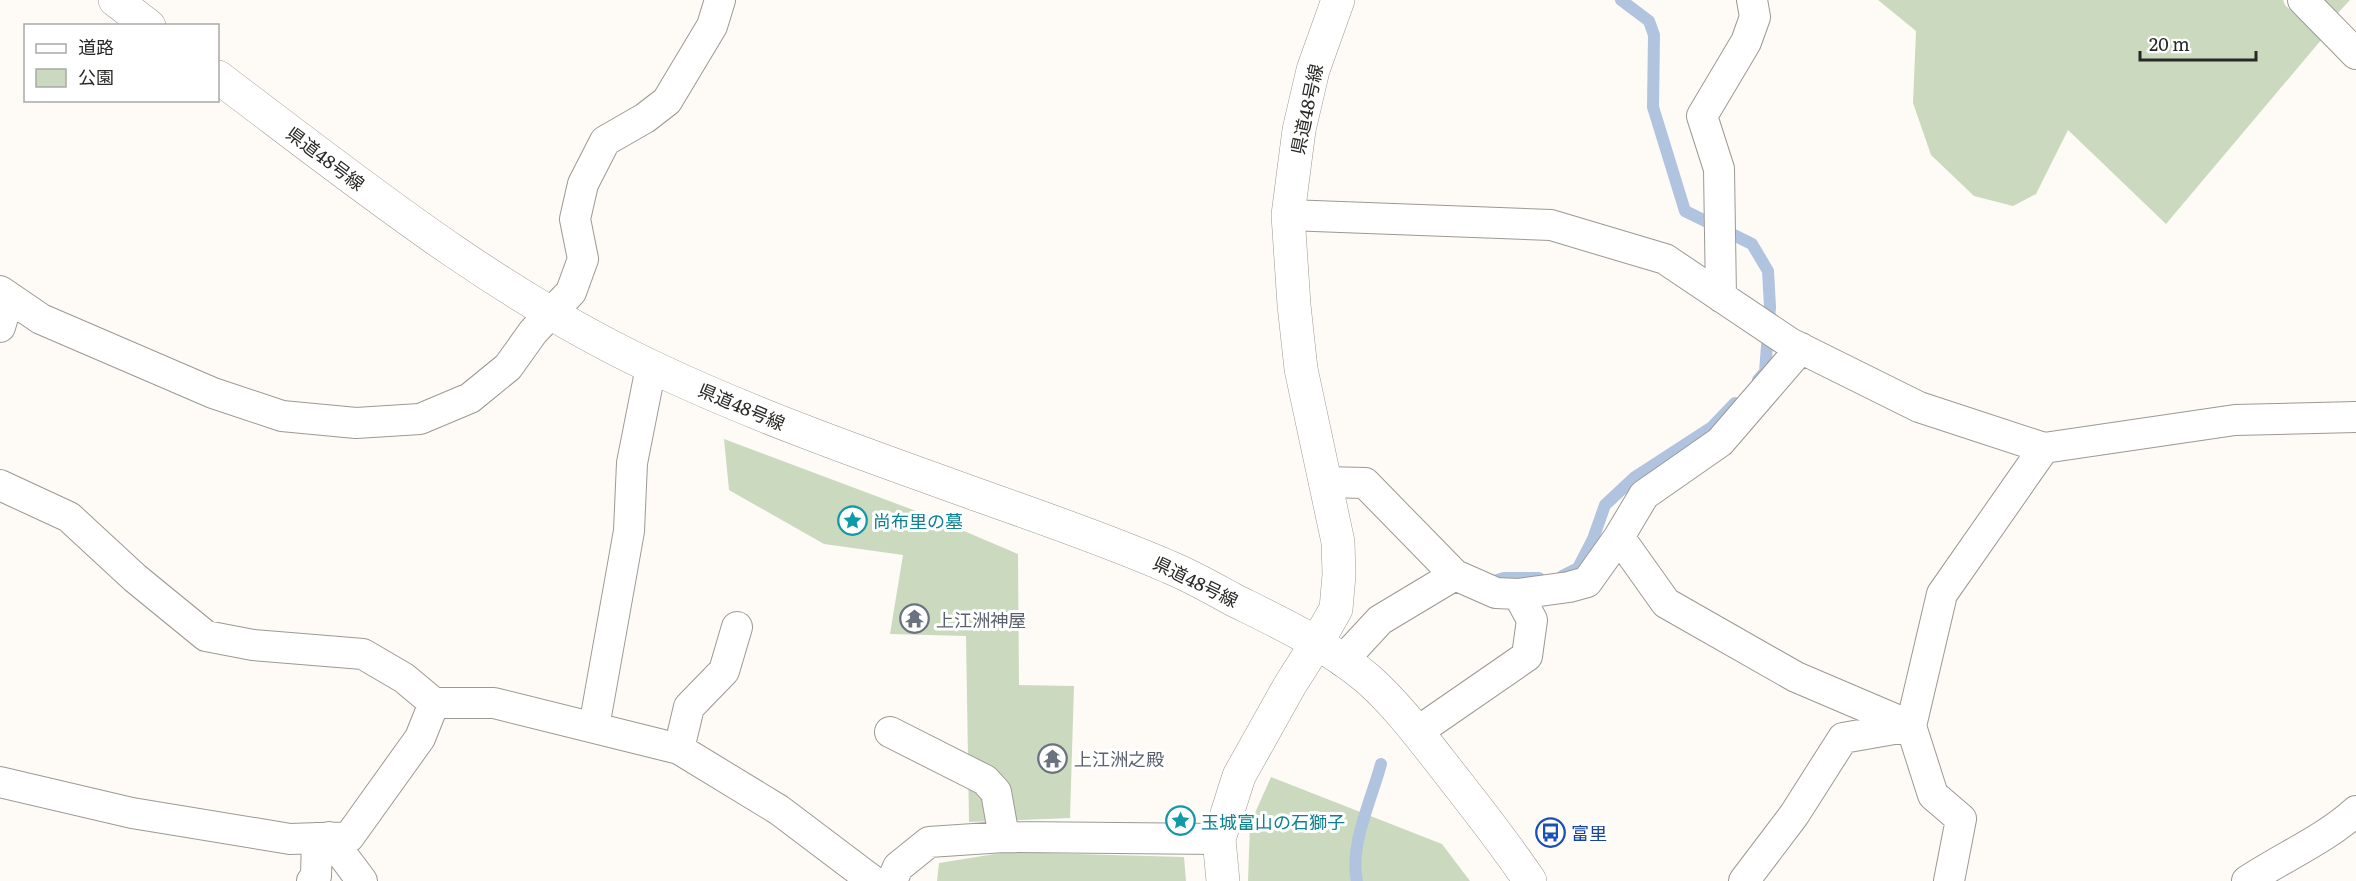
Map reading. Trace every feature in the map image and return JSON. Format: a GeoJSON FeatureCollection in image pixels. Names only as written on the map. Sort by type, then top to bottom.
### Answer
{"type":"FeatureCollection","features":[{"type":"Feature","properties":{"kind":"main road"},"geometry":{"type":"LineString","coordinates":[[115,0],[146,24]]}},
{"type":"Feature","properties":{"kind":"main road","name":"県道48号線"},"geometry":{"type":"LineString","coordinates":[[1329,652],[1339,575],[1338,542],[1301,369],[1288,215],[1303,110],[1313,70],[1338,0]]}},
{"type":"Feature","properties":{"kind":"main road","name":"県道48号線"},"geometry":{"type":"LineString","coordinates":[[219,78],[349,176],[455,251],[551,314],[651,367],[741,407],[827,441],[1100,539],[1171,568],[1277,621],[1329,652],[1367,678],[1417,732],[1503,840],[1530,881]]}},
{"type":"Feature","properties":{"kind":"main road"},"geometry":{"type":"LineString","coordinates":[[1223,881],[1219,839],[1239,776],[1290,685],[1329,652]]}},
{"type":"Feature","properties":{"kind":"street"},"geometry":{"type":"LineString","coordinates":[[0,327],[4,294],[41,319],[213,393],[282,416],[356,423],[420,419],[470,398],[508,367],[533,332],[571,292],[583,259],[575,219],[583,184],[605,141],[645,118],[667,101],[712,26],[720,0]]}},
{"type":"Feature","properties":{"kind":"street"},"geometry":{"type":"LineString","coordinates":[[1733,305],[1721,256],[1719,169],[1702,116],[1746,42],[1755,17],[1752,0]]}},
{"type":"Feature","properties":{"kind":"street"},"geometry":{"type":"LineString","coordinates":[[2303,0],[2356,54]]}},
{"type":"Feature","properties":{"kind":"street"},"geometry":{"type":"LineString","coordinates":[[1288,215],[1551,225],[1665,259],[1795,345],[1919,407],[2044,448],[2235,420],[2356,417]]}},
{"type":"Feature","properties":{"kind":"street"},"geometry":{"type":"LineString","coordinates":[[1325,482],[1365,483],[1456,576],[1507,593],[1569,587],[1587,582],[1619,537],[1644,495],[1720,442],[1795,345]]}},
{"type":"Feature","properties":{"kind":"street"},"geometry":{"type":"LineString","coordinates":[[594,727],[629,531],[632,463],[651,367]]}},
{"type":"Feature","properties":{"kind":"street"},"geometry":{"type":"LineString","coordinates":[[1949,881],[1961,819],[1933,795],[1911,726],[1942,594],[2044,448]]}},
{"type":"Feature","properties":{"kind":"street"},"geometry":{"type":"LineString","coordinates":[[0,485],[69,518],[135,579],[206,636],[253,645],[363,654],[404,678],[434,703],[494,703],[679,749],[779,810],[873,881]]}},
{"type":"Feature","properties":{"kind":"street"},"geometry":{"type":"LineString","coordinates":[[1619,537],[1666,603],[1796,677],[1911,726]]}},
{"type":"Feature","properties":{"kind":"street"},"geometry":{"type":"LineString","coordinates":[[1329,652],[1456,576]]}},
{"type":"Feature","properties":{"kind":"street"},"geometry":{"type":"LineString","coordinates":[[1417,732],[1527,656],[1532,621],[1507,593]]}},
{"type":"Feature","properties":{"kind":"street"},"geometry":{"type":"LineString","coordinates":[[679,749],[689,707],[724,671],[737,627]]}},
{"type":"Feature","properties":{"kind":"street"},"geometry":{"type":"LineString","coordinates":[[0,782],[132,813],[290,839],[349,837],[420,738],[434,703]]}},
{"type":"Feature","properties":{"kind":"street"},"geometry":{"type":"LineString","coordinates":[[1744,881],[1794,815],[1843,738],[1911,726]]}},
{"type":"Feature","properties":{"kind":"street"},"geometry":{"type":"LineString","coordinates":[[890,732],[985,780],[996,792],[1004,837]]}},
{"type":"Feature","properties":{"kind":"street"},"geometry":{"type":"LineString","coordinates":[[2247,881],[2336,829],[2356,811]]}},
{"type":"Feature","properties":{"kind":"street"},"geometry":{"type":"LineString","coordinates":[[892,881],[898,867],[928,842],[1004,837],[1219,839]]}},
{"type":"Feature","properties":{"kind":"street"},"geometry":{"type":"LineString","coordinates":[[312,881],[316,876],[323,838]]}},
{"type":"Feature","properties":{"kind":"street"},"geometry":{"type":"LineString","coordinates":[[323,838],[362,881]]}},
{"type":"Feature","properties":{"kind":"green space"},"geometry":{"type":"Polygon","coordinates":[[[1878,0],[2283,0],[2285,5],[2322,39],[2166,224],[2068,130],[2036,194],[2013,206],[1974,196],[1931,155],[1913,103],[1916,31],[1878,0]]]}},
{"type":"Feature","properties":{"kind":"green space"},"geometry":{"type":"Polygon","coordinates":[[[2323,0],[2350,0],[2337,14],[2323,0]]]}},
{"type":"Feature","properties":{"kind":"green space"},"geometry":{"type":"Polygon","coordinates":[[[724,439],[924,514],[1018,554],[1019,685],[1074,686],[1070,818],[969,822],[966,636],[890,634],[903,555],[824,544],[729,490],[724,439]]]}},
{"type":"Feature","properties":{"kind":"green space"},"geometry":{"type":"Polygon","coordinates":[[[1271,777],[1442,844],[1470,881],[1248,881],[1250,824],[1271,777]]]}},
{"type":"Feature","properties":{"kind":"green space"},"geometry":{"type":"Polygon","coordinates":[[[1007,852],[1184,857],[1186,881],[937,881],[939,863],[1007,852]]]}},
{"type":"Feature","properties":{"kind":"waterway"},"geometry":{"type":"LineString","coordinates":[[1621,0],[1649,21],[1654,35],[1653,107],[1685,211],[1752,244],[1768,271],[1770,307],[1765,372],[1758,380]]}},
{"type":"Feature","properties":{"kind":"waterway"},"geometry":{"type":"LineString","coordinates":[[1562,576],[1578,568],[1593,539],[1605,505],[1635,477],[1712,427],[1735,403]]}},
{"type":"Feature","properties":{"kind":"waterway"},"geometry":{"type":"LineString","coordinates":[[1491,582],[1504,578],[1539,578]]}},
{"type":"Feature","properties":{"kind":"waterway"},"geometry":{"type":"LineString","coordinates":[[1357,881],[1355,867],[1359,838],[1381,764]]}},
{"type":"Feature","properties":{"kind":"place","name":"尚布里の墓"},"geometry":{"type":"Point","coordinates":[852,520]}},
{"type":"Feature","properties":{"kind":"place","name":"上江洲神屋"},"geometry":{"type":"Point","coordinates":[915,619]}},
{"type":"Feature","properties":{"kind":"place","name":"上江洲之殿"},"geometry":{"type":"Point","coordinates":[1053,758]}},
{"type":"Feature","properties":{"kind":"place","name":"玉城富山の石獅子"},"geometry":{"type":"Point","coordinates":[1180,821]}},
{"type":"Feature","properties":{"kind":"place","name":"富里"},"geometry":{"type":"Point","coordinates":[1550,832]}}]}
